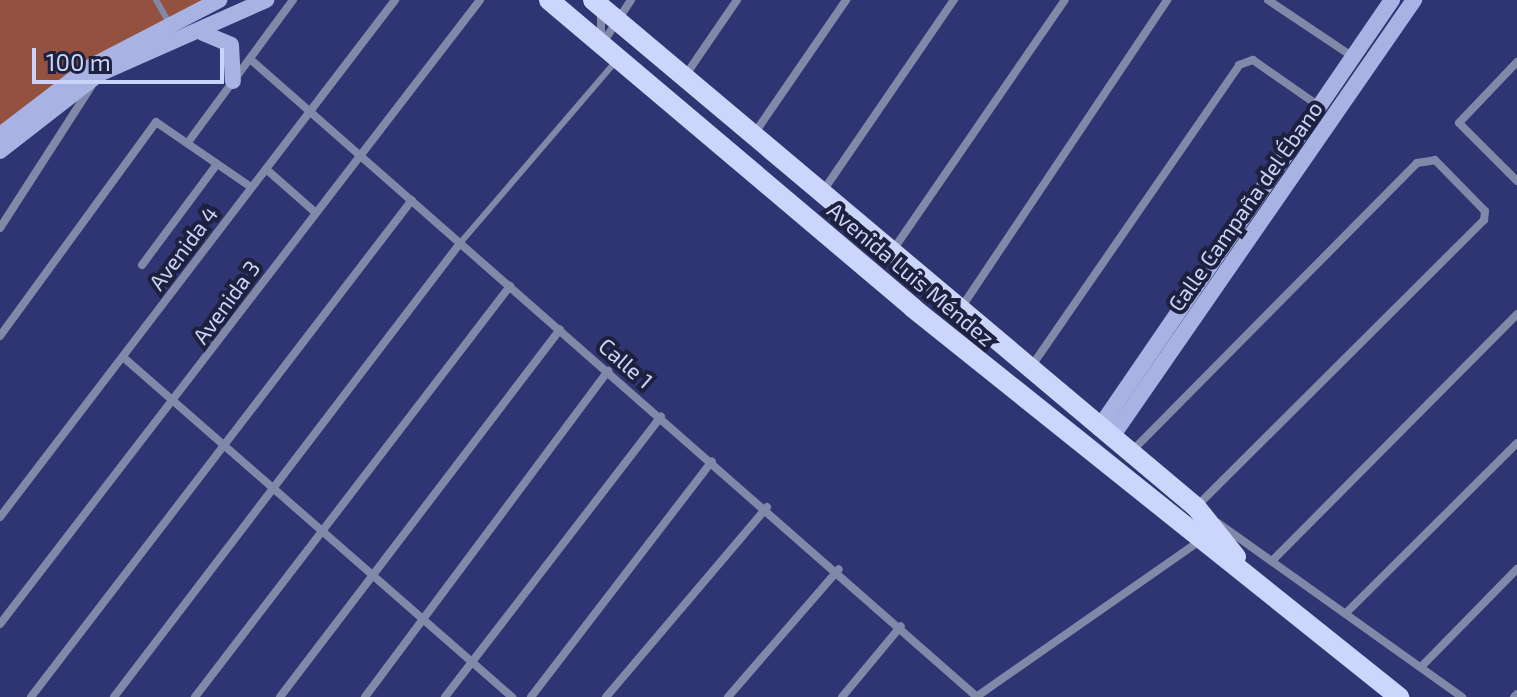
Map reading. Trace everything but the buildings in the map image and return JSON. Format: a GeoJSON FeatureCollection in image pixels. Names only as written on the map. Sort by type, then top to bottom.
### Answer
{"type":"FeatureCollection","features":[{"type":"Feature","properties":{"kind":"main road","name":"Avenida Luis Méndez"},"geometry":{"type":"LineString","coordinates":[[549,0],[1200,541],[1250,575],[1399,697]]}},
{"type":"Feature","properties":{"kind":"main road","name":"Avenida Luis Méndez"},"geometry":{"type":"LineString","coordinates":[[598,2],[1196,507],[1250,575]]}},
{"type":"Feature","properties":{"kind":"street"},"geometry":{"type":"LineString","coordinates":[[0,135],[88,68],[219,0]]}},
{"type":"Feature","properties":{"kind":"street"},"geometry":{"type":"LineString","coordinates":[[0,151],[99,74],[203,33],[266,0]]}},
{"type":"Feature","properties":{"kind":"street"},"geometry":{"type":"LineString","coordinates":[[189,141],[293,0]]}},
{"type":"Feature","properties":{"kind":"street","name":"Avenida 4"},"geometry":{"type":"LineString","coordinates":[[0,517],[395,0]]}},
{"type":"Feature","properties":{"kind":"street","name":"Avenida 3"},"geometry":{"type":"LineString","coordinates":[[0,624],[175,401],[361,151],[480,0]]}},
{"type":"Feature","properties":{"kind":"street"},"geometry":{"type":"LineString","coordinates":[[601,44],[631,0]]}},
{"type":"Feature","properties":{"kind":"street"},"geometry":{"type":"LineString","coordinates":[[685,77],[737,0]]}},
{"type":"Feature","properties":{"kind":"street"},"geometry":{"type":"LineString","coordinates":[[754,134],[846,0]]}},
{"type":"Feature","properties":{"kind":"street"},"geometry":{"type":"LineString","coordinates":[[823,192],[954,0]]}},
{"type":"Feature","properties":{"kind":"street"},"geometry":{"type":"LineString","coordinates":[[893,251],[1065,0]]}},
{"type":"Feature","properties":{"kind":"street"},"geometry":{"type":"LineString","coordinates":[[961,308],[1167,0]]}},
{"type":"Feature","properties":{"kind":"street"},"geometry":{"type":"LineString","coordinates":[[1268,0],[1353,57]]}},
{"type":"Feature","properties":{"kind":"street"},"geometry":{"type":"LineString","coordinates":[[1280,9],[1286,0]]}},
{"type":"Feature","properties":{"kind":"street","name":"Calle Campaña del Ébano"},"geometry":{"type":"LineString","coordinates":[[1105,433],[1392,0]]}},
{"type":"Feature","properties":{"kind":"street","name":"Calle Campaña del Ébano"},"geometry":{"type":"LineString","coordinates":[[1105,433],[1414,0]]}},
{"type":"Feature","properties":{"kind":"street"},"geometry":{"type":"LineString","coordinates":[[598,2],[601,44]]}},
{"type":"Feature","properties":{"kind":"street"},"geometry":{"type":"LineString","coordinates":[[203,33],[231,45],[233,81]]}},
{"type":"Feature","properties":{"kind":"street","name":"Calle 1"},"geometry":{"type":"LineString","coordinates":[[250,59],[312,107],[510,286],[839,569],[976,697]]}},
{"type":"Feature","properties":{"kind":"street"},"geometry":{"type":"LineString","coordinates":[[1030,369],[1245,60],[1320,106]]}},
{"type":"Feature","properties":{"kind":"street"},"geometry":{"type":"LineString","coordinates":[[1517,62],[1459,123],[1517,181]]}},
{"type":"Feature","properties":{"kind":"street"},"geometry":{"type":"LineString","coordinates":[[0,228],[99,74]]}},
{"type":"Feature","properties":{"kind":"street"},"geometry":{"type":"LineString","coordinates":[[0,336],[146,129],[166,125],[251,187]]}},
{"type":"Feature","properties":{"kind":"street"},"geometry":{"type":"LineString","coordinates":[[1130,453],[1425,158],[1485,211],[1484,220],[1196,507]]}},
{"type":"Feature","properties":{"kind":"street"},"geometry":{"type":"LineString","coordinates":[[142,265],[217,164]]}},
{"type":"Feature","properties":{"kind":"street"},"geometry":{"type":"LineString","coordinates":[[266,169],[315,212]]}},
{"type":"Feature","properties":{"kind":"street"},"geometry":{"type":"LineString","coordinates":[[31,697],[412,200]]}},
{"type":"Feature","properties":{"kind":"street"},"geometry":{"type":"LineString","coordinates":[[114,697],[461,242]]}},
{"type":"Feature","properties":{"kind":"street"},"geometry":{"type":"LineString","coordinates":[[195,697],[321,528],[510,286]]}},
{"type":"Feature","properties":{"kind":"street"},"geometry":{"type":"LineString","coordinates":[[1272,561],[1517,314]]}},
{"type":"Feature","properties":{"kind":"street"},"geometry":{"type":"LineString","coordinates":[[280,697],[560,329]]}},
{"type":"Feature","properties":{"kind":"street"},"geometry":{"type":"LineString","coordinates":[[123,357],[512,697]]}},
{"type":"Feature","properties":{"kind":"street"},"geometry":{"type":"LineString","coordinates":[[365,697],[608,371]]}},
{"type":"Feature","properties":{"kind":"street"},"geometry":{"type":"LineString","coordinates":[[445,697],[661,417]]}},
{"type":"Feature","properties":{"kind":"street"},"geometry":{"type":"LineString","coordinates":[[1346,613],[1517,443]]}},
{"type":"Feature","properties":{"kind":"street"},"geometry":{"type":"LineString","coordinates":[[531,697],[712,461]]}},
{"type":"Feature","properties":{"kind":"street"},"geometry":{"type":"LineString","coordinates":[[606,697],[767,507]]}},
{"type":"Feature","properties":{"kind":"street","name":"Avenida Luis Méndez"},"geometry":{"type":"LineString","coordinates":[[1196,507],[1462,697]]}},
{"type":"Feature","properties":{"kind":"street"},"geometry":{"type":"LineString","coordinates":[[976,697],[1200,541]]}},
{"type":"Feature","properties":{"kind":"street"},"geometry":{"type":"LineString","coordinates":[[728,697],[839,569]]}},
{"type":"Feature","properties":{"kind":"street"},"geometry":{"type":"LineString","coordinates":[[1421,667],[1517,569]]}},
{"type":"Feature","properties":{"kind":"street"},"geometry":{"type":"LineString","coordinates":[[842,697],[901,626]]}},
{"type":"Feature","properties":{"kind":"lane"},"geometry":{"type":"LineString","coordinates":[[156,0],[170,24]]}},
{"type":"Feature","properties":{"kind":"lane"},"geometry":{"type":"LineString","coordinates":[[461,242],[619,59]]}},
{"type":"Feature","properties":{"kind":"shaded area"},"geometry":{"type":"Polygon","coordinates":[[[0,0],[211,0],[90,61],[0,129],[0,0]]]}}]}
